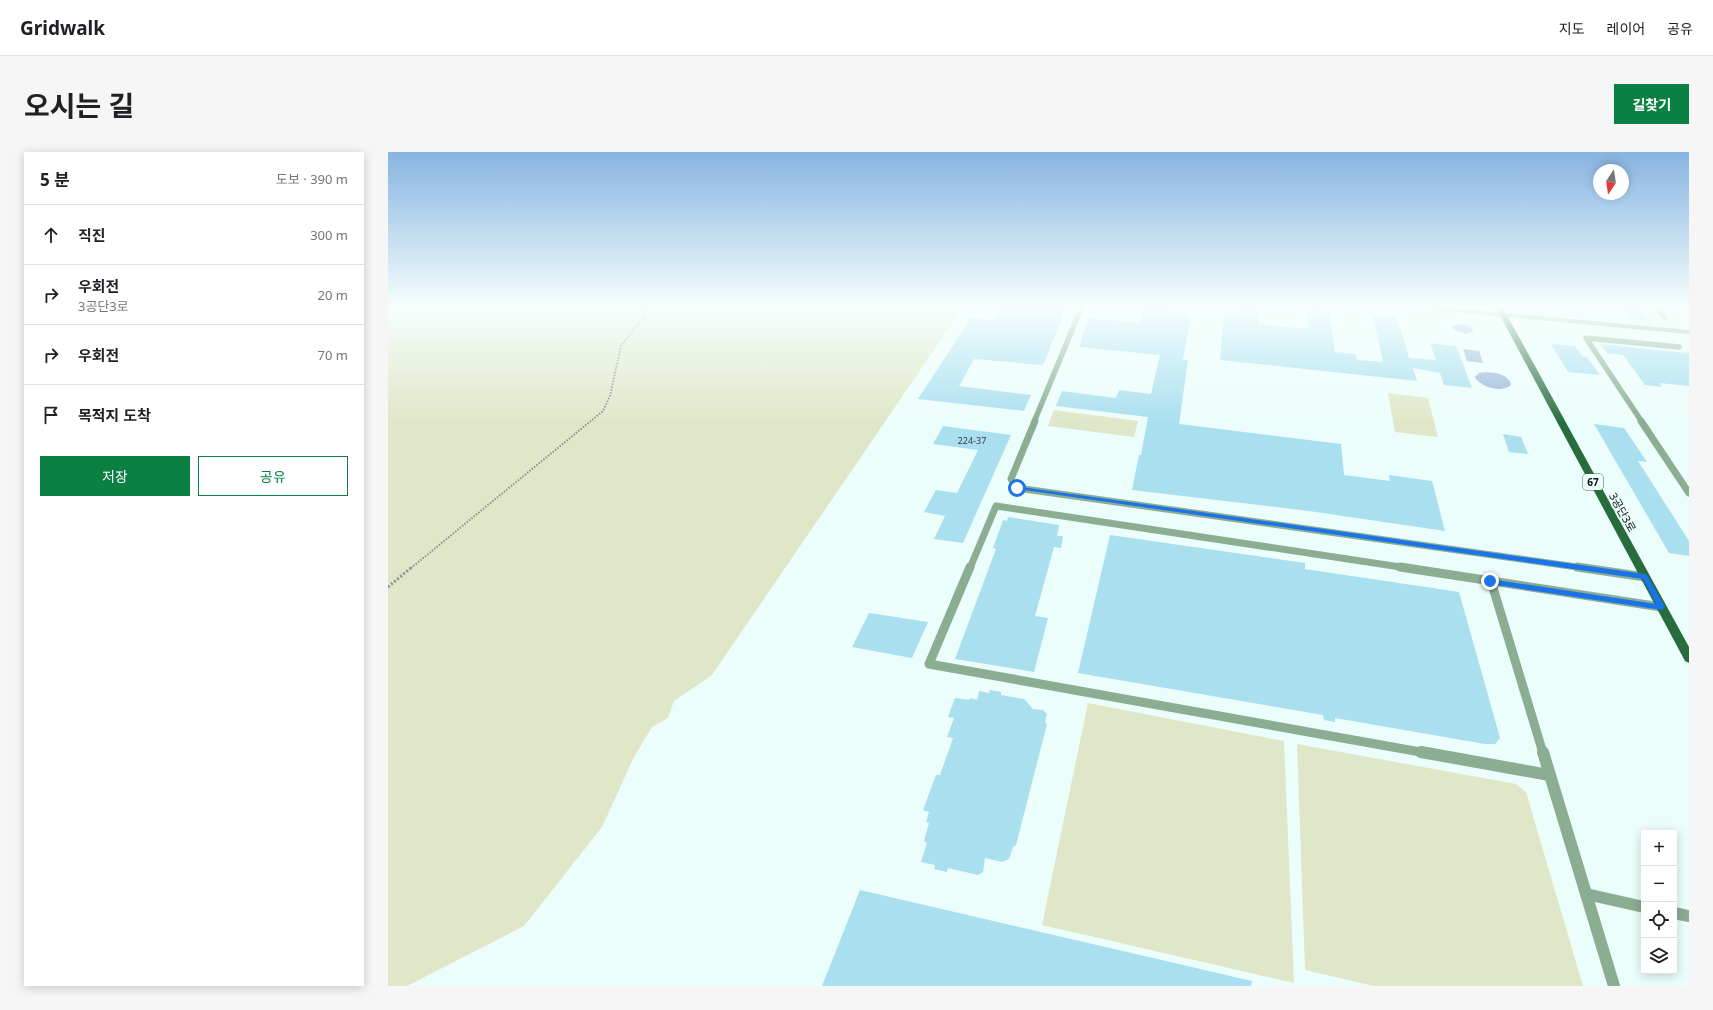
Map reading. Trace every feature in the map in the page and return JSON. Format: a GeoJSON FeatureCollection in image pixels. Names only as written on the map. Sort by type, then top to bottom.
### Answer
{"type":"FeatureCollection","features":[{"type":"Feature","properties":{"kind":"main road","name":"3공단3로"},"geometry":{"type":"LineString","coordinates":[[1518,345],[1689,658]]}},
{"type":"Feature","properties":{"kind":"lane"},"geometry":{"type":"LineString","coordinates":[[1066,345],[1011,480],[1017,488],[1645,577]]}},
{"type":"Feature","properties":{"kind":"lane"},"geometry":{"type":"LineString","coordinates":[[1591,345],[1689,493]]}},
{"type":"Feature","properties":{"kind":"lane"},"geometry":{"type":"LineString","coordinates":[[1658,345],[1679,347]]}},
{"type":"Feature","properties":{"kind":"lane"},"geometry":{"type":"LineString","coordinates":[[1549,775],[929,664],[996,506],[1662,607]]}},
{"type":"Feature","properties":{"kind":"lane"},"geometry":{"type":"LineString","coordinates":[[1490,581],[1614,986]]}},
{"type":"Feature","properties":{"kind":"lane"},"geometry":{"type":"LineString","coordinates":[[1586,894],[1641,906]]}},
{"type":"Feature","properties":{"kind":"lane"},"geometry":{"type":"LineString","coordinates":[[1677,914],[1689,916]]}},
{"type":"Feature","properties":{"kind":"path"},"geometry":{"type":"LineString","coordinates":[[388,587],[602,410],[610,396],[622,345]]}},
{"type":"Feature","properties":{"kind":"green space"},"geometry":{"type":"Polygon","coordinates":[[[388,345],[937,345],[712,675],[674,701],[668,718],[652,727],[633,759],[602,827],[524,926],[407,986],[388,986],[388,345]]]}},
{"type":"Feature","properties":{"kind":"green space"},"geometry":{"type":"Polygon","coordinates":[[[1388,393],[1428,398],[1438,437],[1395,432],[1388,393]]]}},
{"type":"Feature","properties":{"kind":"green space"},"geometry":{"type":"Polygon","coordinates":[[[1054,410],[1138,421],[1134,437],[1048,426],[1054,410]]]}},
{"type":"Feature","properties":{"kind":"green space"},"geometry":{"type":"Polygon","coordinates":[[[1088,703],[1284,741],[1294,983],[1042,925],[1088,703]]]}},
{"type":"Feature","properties":{"kind":"green space"},"geometry":{"type":"Polygon","coordinates":[[[1297,744],[1516,784],[1526,792],[1583,986],[1374,986],[1305,970],[1297,744]]]}},
{"type":"Feature","properties":{"kind":"water"},"geometry":{"type":"Polygon","coordinates":[[[1463,349],[1479,351],[1483,363],[1467,361],[1463,349]]]}},
{"type":"Feature","properties":{"kind":"water"},"geometry":{"type":"Polygon","coordinates":[[[1488,372],[1503,375],[1507,378],[1511,385],[1503,389],[1488,387],[1476,379],[1475,377],[1479,373],[1488,372]]]}},
{"type":"Feature","properties":{"kind":"building"},"geometry":{"type":"Polygon","coordinates":[[[953,345],[1051,345],[1043,365],[974,359],[959,386],[1031,395],[1024,411],[918,399],[953,345]]]}},
{"type":"Feature","properties":{"kind":"building"},"geometry":{"type":"Polygon","coordinates":[[[1080,345],[1186,345],[1183,360],[1188,360],[1179,424],[1341,444],[1344,475],[1390,481],[1389,475],[1432,481],[1445,531],[1309,511],[1132,490],[1139,455],[1141,455],[1148,417],[1056,406],[1062,391],[1116,398],[1119,390],[1151,394],[1160,355],[1079,347],[1080,345]]]}},
{"type":"Feature","properties":{"kind":"building"},"geometry":{"type":"Polygon","coordinates":[[[1221,345],[1334,345],[1335,352],[1355,354],[1357,360],[1383,362],[1379,345],[1405,345],[1409,358],[1436,360],[1431,345],[1447,345],[1456,346],[1472,388],[1444,385],[1440,373],[1413,368],[1417,381],[1220,360],[1221,345]]]}},
{"type":"Feature","properties":{"kind":"building"},"geometry":{"type":"Polygon","coordinates":[[[1552,345],[1575,346],[1583,357],[1587,357],[1600,375],[1568,372],[1552,345]]]}},
{"type":"Feature","properties":{"kind":"building"},"geometry":{"type":"Polygon","coordinates":[[[1601,345],[1689,353],[1689,386],[1659,383],[1662,387],[1645,385],[1623,355],[1607,353],[1601,345]]]}},
{"type":"Feature","properties":{"kind":"building"},"geometry":{"type":"Polygon","coordinates":[[[1594,424],[1624,428],[1647,462],[1638,461],[1689,541],[1689,556],[1669,553],[1594,424]]]}},
{"type":"Feature","properties":{"kind":"building"},"geometry":{"type":"Polygon","coordinates":[[[943,426],[1011,435],[963,543],[934,539],[945,516],[924,512],[936,490],[957,493],[978,450],[933,444],[943,426]]]}},
{"type":"Feature","properties":{"kind":"building"},"geometry":{"type":"Polygon","coordinates":[[[1503,434],[1521,437],[1528,454],[1509,452],[1503,434]]]}},
{"type":"Feature","properties":{"kind":"building"},"geometry":{"type":"Polygon","coordinates":[[[1008,517],[1059,525],[1057,536],[1063,536],[1061,548],[1054,547],[1035,616],[1048,618],[1034,672],[955,659],[996,549],[993,548],[1003,520],[1007,521],[1008,517]]]}},
{"type":"Feature","properties":{"kind":"building"},"geometry":{"type":"Polygon","coordinates":[[[1110,535],[1305,563],[1305,569],[1459,592],[1500,738],[1495,744],[1485,744],[1335,718],[1335,722],[1324,720],[1323,715],[1078,673],[1110,535]]]}},
{"type":"Feature","properties":{"kind":"building"},"geometry":{"type":"Polygon","coordinates":[[[869,613],[928,622],[912,658],[852,647],[869,613]]]}},
{"type":"Feature","properties":{"kind":"building"},"geometry":{"type":"Polygon","coordinates":[[[990,690],[1001,692],[1001,695],[1024,699],[1033,709],[1043,710],[1047,714],[1045,722],[1047,724],[1016,845],[1013,847],[1009,859],[1002,862],[985,858],[983,872],[978,875],[948,868],[947,872],[934,869],[935,865],[921,862],[927,843],[924,841],[929,823],[926,822],[929,812],[923,810],[936,775],[940,775],[953,738],[947,737],[954,718],[948,717],[955,698],[969,700],[970,698],[977,700],[979,691],[989,693],[990,690]]]}},
{"type":"Feature","properties":{"kind":"building"},"geometry":{"type":"Polygon","coordinates":[[[860,890],[1252,981],[1251,986],[822,986],[860,890]]]}},
{"type":"Feature","properties":{"kind":"route"},"geometry":{"type":"LineString","coordinates":[[1017,488],[1645,577],[1662,607],[1490,581]]}}]}
